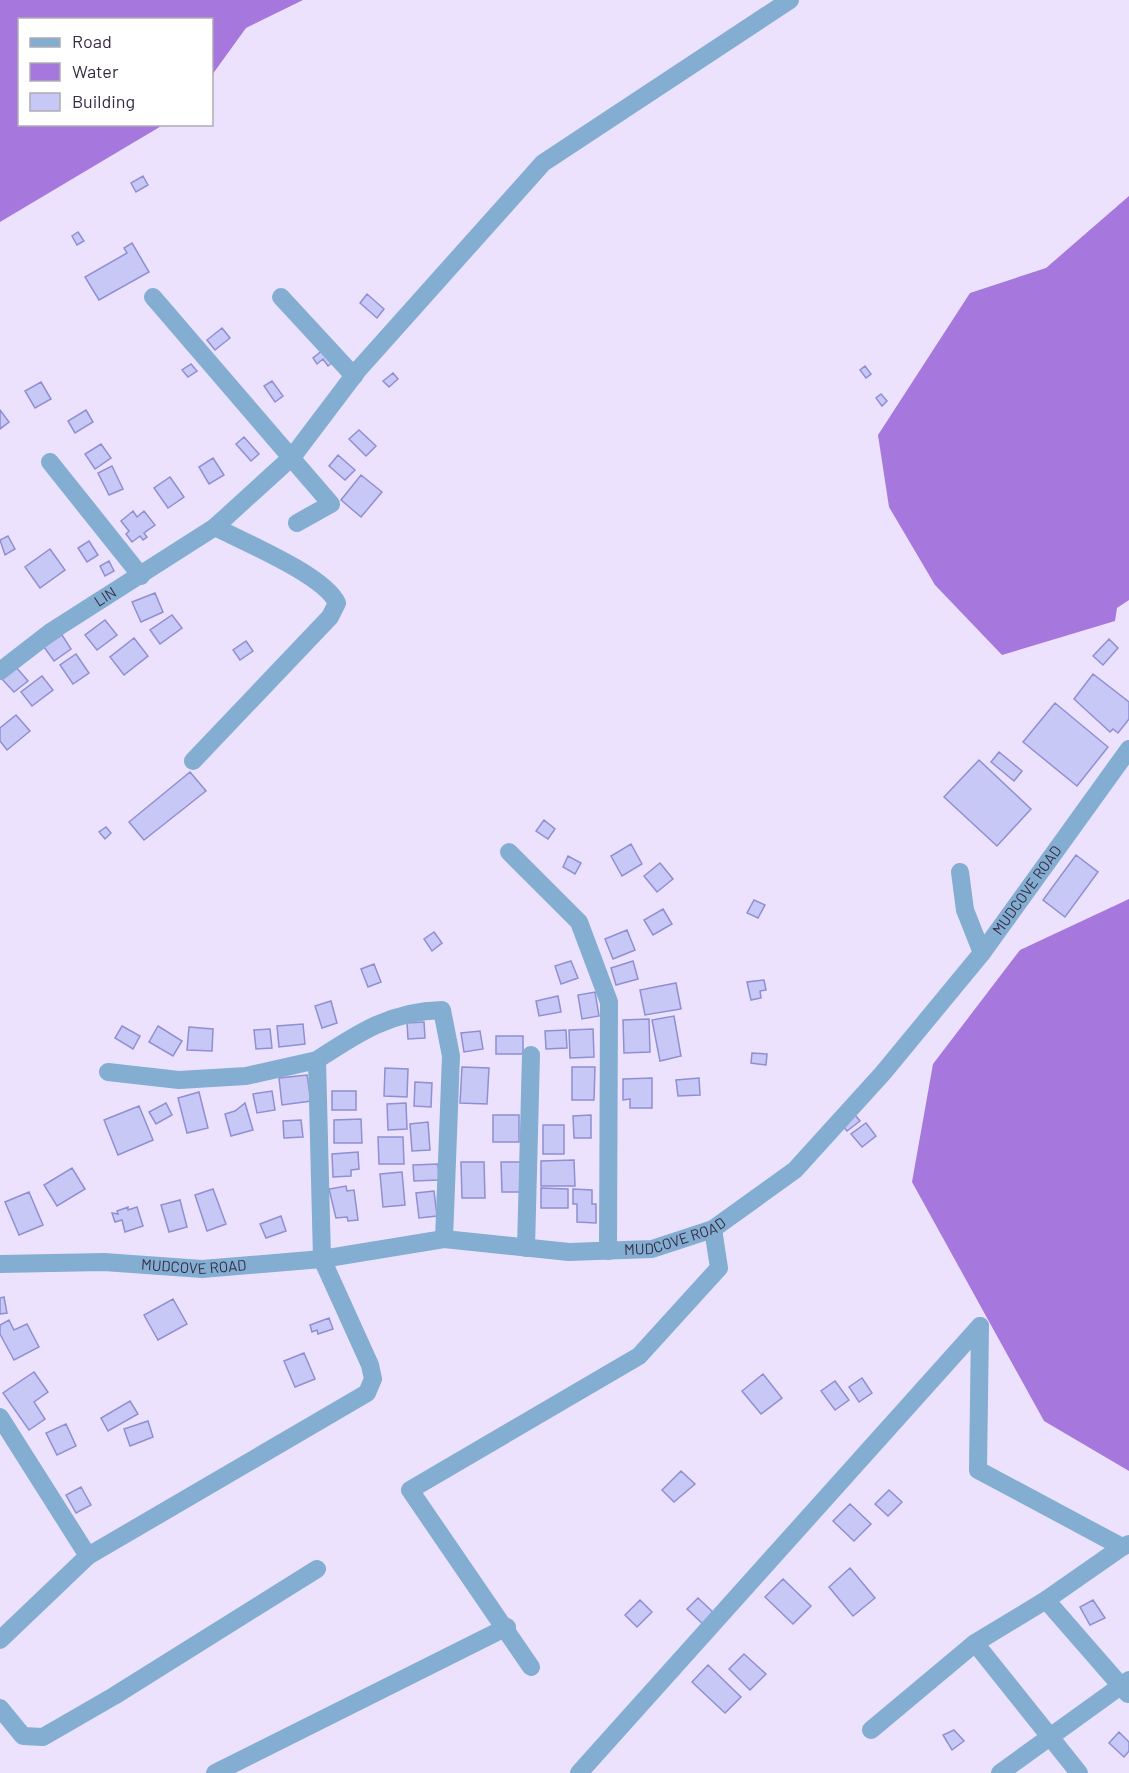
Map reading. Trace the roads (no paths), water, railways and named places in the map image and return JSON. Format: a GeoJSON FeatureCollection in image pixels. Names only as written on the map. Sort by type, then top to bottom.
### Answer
{"type":"FeatureCollection","features":[{"type":"Feature","properties":{"kind":"street","name":"LIN"},"geometry":{"type":"LineString","coordinates":[[0,671],[52,631],[215,527],[293,456],[354,376],[543,163],[790,0]]}},
{"type":"Feature","properties":{"kind":"street"},"geometry":{"type":"LineString","coordinates":[[153,297],[293,456],[331,504],[297,523]]}},
{"type":"Feature","properties":{"kind":"street"},"geometry":{"type":"LineString","coordinates":[[281,297],[354,376]]}},
{"type":"Feature","properties":{"kind":"street"},"geometry":{"type":"LineString","coordinates":[[50,462],[141,576]]}},
{"type":"Feature","properties":{"kind":"street"},"geometry":{"type":"LineString","coordinates":[[193,761],[330,617],[337,603],[332,592],[314,579],[215,527]]}},
{"type":"Feature","properties":{"kind":"street","name":"MUDCOVE ROAD"},"geometry":{"type":"LineString","coordinates":[[0,1264],[104,1262],[202,1269],[322,1259],[444,1239],[569,1252],[652,1249],[713,1229],[795,1170],[883,1073],[982,953],[1129,749]]}},
{"type":"Feature","properties":{"kind":"street"},"geometry":{"type":"LineString","coordinates":[[510,852],[579,922],[609,1002],[608,1251]]}},
{"type":"Feature","properties":{"kind":"street"},"geometry":{"type":"LineString","coordinates":[[960,872],[965,910],[982,953]]}},
{"type":"Feature","properties":{"kind":"street"},"geometry":{"type":"LineString","coordinates":[[108,1072],[179,1080],[246,1076],[317,1060],[381,1021],[415,1011],[442,1010],[451,1056],[444,1239]]}},
{"type":"Feature","properties":{"kind":"street"},"geometry":{"type":"LineString","coordinates":[[526,1248],[531,1055]]}},
{"type":"Feature","properties":{"kind":"street"},"geometry":{"type":"LineString","coordinates":[[0,1640],[88,1556],[367,1393],[373,1379],[370,1365],[322,1259],[317,1060]]}},
{"type":"Feature","properties":{"kind":"street"},"geometry":{"type":"LineString","coordinates":[[531,1667],[507,1627],[410,1491],[639,1356],[718,1268],[713,1229]]}},
{"type":"Feature","properties":{"kind":"street"},"geometry":{"type":"LineString","coordinates":[[579,1773],[980,1326],[978,1470],[1126,1546],[1046,1600],[975,1643],[871,1730]]}},
{"type":"Feature","properties":{"kind":"street"},"geometry":{"type":"LineString","coordinates":[[0,1417],[88,1556]]}},
{"type":"Feature","properties":{"kind":"street"},"geometry":{"type":"LineString","coordinates":[[0,1708],[23,1736],[43,1737],[114,1696],[316,1569]]}},
{"type":"Feature","properties":{"kind":"street"},"geometry":{"type":"LineString","coordinates":[[1000,1773],[1126,1687],[1046,1600]]}},
{"type":"Feature","properties":{"kind":"street"},"geometry":{"type":"LineString","coordinates":[[215,1773],[507,1627]]}},
{"type":"Feature","properties":{"kind":"street"},"geometry":{"type":"LineString","coordinates":[[975,1643],[1079,1773]]}},
{"type":"Feature","properties":{"kind":"water"},"geometry":{"type":"Polygon","coordinates":[[[0,0],[303,0],[246,28],[213,74],[213,18],[18,18],[18,126],[161,126],[0,222],[0,0]]]}},
{"type":"Feature","properties":{"kind":"water"},"geometry":{"type":"Polygon","coordinates":[[[1129,196],[1129,600],[1117,608],[1115,621],[1002,655],[935,585],[889,507],[878,435],[970,293],[1046,268],[1129,196]]]}},
{"type":"Feature","properties":{"kind":"water"},"geometry":{"type":"Polygon","coordinates":[[[1129,899],[1129,1471],[1044,1421],[912,1182],[933,1064],[1020,950],[1129,899]]]}}]}
